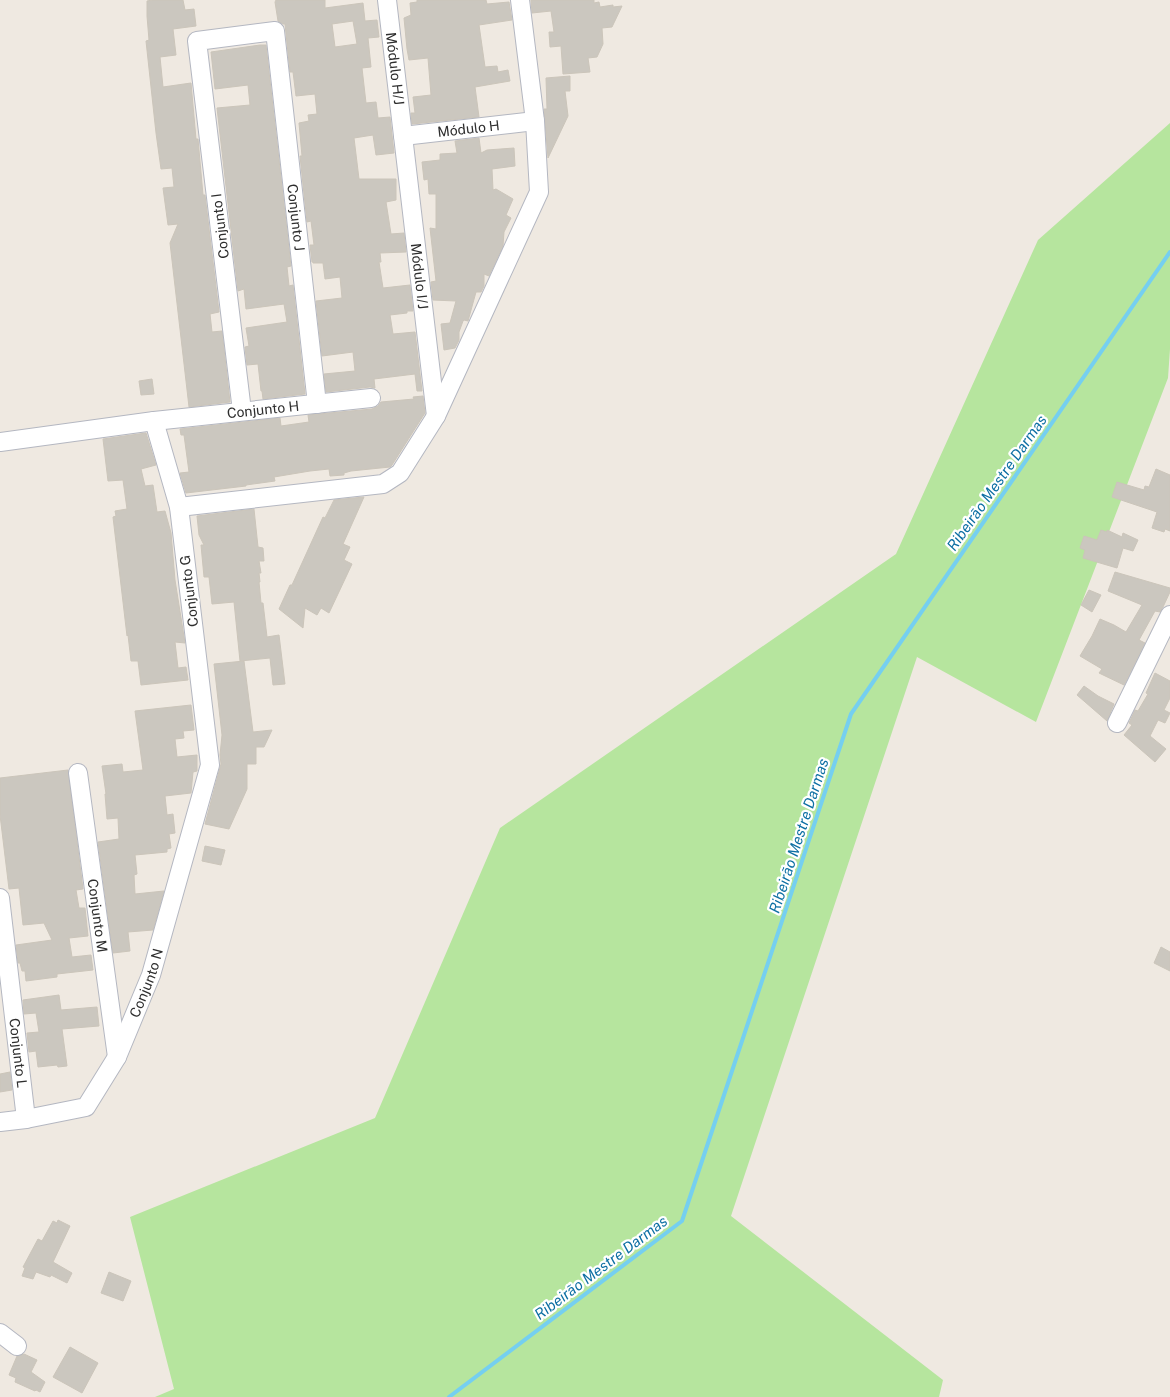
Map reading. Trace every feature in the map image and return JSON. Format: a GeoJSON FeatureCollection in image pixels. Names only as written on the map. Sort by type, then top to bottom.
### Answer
{"type":"FeatureCollection","features":[{"type":"Feature","properties":{"kind":"street","name":"Módulo H/J"},"geometry":{"type":"LineString","coordinates":[[387,0],[403,136]]}},
{"type":"Feature","properties":{"kind":"street"},"geometry":{"type":"LineString","coordinates":[[179,507],[383,484],[400,473],[436,416],[539,192],[534,121],[520,0]]}},
{"type":"Feature","properties":{"kind":"street","name":"Conjunto I"},"geometry":{"type":"LineString","coordinates":[[242,411],[197,41],[275,31]]}},
{"type":"Feature","properties":{"kind":"street","name":"Conjunto J"},"geometry":{"type":"LineString","coordinates":[[275,31],[317,404]]}},
{"type":"Feature","properties":{"kind":"street","name":"Módulo H"},"geometry":{"type":"LineString","coordinates":[[403,136],[534,121]]}},
{"type":"Feature","properties":{"kind":"street","name":"Módulo I/J"},"geometry":{"type":"LineString","coordinates":[[403,136],[436,416]]}},
{"type":"Feature","properties":{"kind":"street","name":"Conjunto H"},"geometry":{"type":"LineString","coordinates":[[0,442],[154,421],[372,398]]}},
{"type":"Feature","properties":{"kind":"street","name":"Conjunto G"},"geometry":{"type":"LineString","coordinates":[[154,421],[179,507],[210,765]]}},
{"type":"Feature","properties":{"kind":"street"},"geometry":{"type":"LineString","coordinates":[[1117,723],[1170,615]]}},
{"type":"Feature","properties":{"kind":"street","name":"Conjunto N"},"geometry":{"type":"LineString","coordinates":[[0,1122],[26,1119],[86,1107],[117,1057],[151,975],[210,765]]}},
{"type":"Feature","properties":{"kind":"street","name":"Conjunto M"},"geometry":{"type":"LineString","coordinates":[[78,773],[117,1057]]}},
{"type":"Feature","properties":{"kind":"street","name":"Conjunto L"},"geometry":{"type":"LineString","coordinates":[[0,898],[26,1119]]}},
{"type":"Feature","properties":{"kind":"street"},"geometry":{"type":"LineString","coordinates":[[0,1333],[17,1346]]}},
{"type":"Feature","properties":{"kind":"green space"},"geometry":{"type":"Polygon","coordinates":[[[1170,123],[1170,349],[1168,378],[1036,722],[917,657],[731,1216],[943,1380],[939,1397],[155,1397],[174,1389],[130,1217],[375,1118],[500,828],[896,554],[1038,240],[1170,123]]]}},
{"type":"Feature","properties":{"kind":"building"},"geometry":{"type":"Polygon","coordinates":[[[183,0],[185,10],[194,9],[196,26],[173,29],[176,55],[160,57],[163,87],[191,83],[196,139],[198,139],[203,195],[205,195],[219,312],[210,314],[212,332],[222,331],[230,402],[189,407],[170,243],[178,224],[168,225],[163,188],[174,187],[172,168],[161,169],[146,41],[149,40],[147,1],[183,0]]]}},
{"type":"Feature","properties":{"kind":"building"},"geometry":{"type":"Polygon","coordinates":[[[276,0],[325,0],[325,8],[363,3],[365,21],[377,20],[379,37],[368,38],[371,67],[362,68],[366,103],[376,102],[378,118],[390,117],[394,153],[376,155],[373,135],[354,138],[359,179],[396,179],[396,200],[386,202],[391,234],[404,233],[406,252],[380,253],[381,262],[379,262],[383,288],[410,285],[413,311],[390,315],[393,334],[415,332],[422,391],[417,391],[415,374],[374,379],[375,388],[326,392],[324,374],[355,371],[353,352],[322,356],[316,301],[342,298],[340,277],[325,279],[323,263],[312,262],[310,245],[314,245],[311,221],[307,222],[300,156],[302,156],[299,123],[309,121],[308,115],[317,114],[315,94],[296,96],[293,72],[290,72],[285,24],[278,21],[276,0]],[[353,21],[332,24],[335,47],[357,44],[353,21]]]}},
{"type":"Feature","properties":{"kind":"building"},"geometry":{"type":"Polygon","coordinates":[[[417,0],[486,0],[487,4],[509,2],[512,20],[479,25],[485,67],[497,66],[498,72],[508,70],[510,81],[475,87],[479,117],[412,124],[411,113],[415,113],[413,97],[431,95],[428,58],[409,60],[407,49],[404,18],[411,15],[410,3],[417,2],[417,0]]]}},
{"type":"Feature","properties":{"kind":"building"},"geometry":{"type":"Polygon","coordinates":[[[531,0],[594,0],[594,3],[599,2],[600,7],[622,6],[612,27],[602,28],[603,44],[597,57],[588,58],[590,72],[563,74],[561,46],[550,47],[549,32],[554,32],[551,11],[532,13],[531,0]]]}},
{"type":"Feature","properties":{"kind":"building"},"geometry":{"type":"Polygon","coordinates":[[[266,45],[291,266],[287,267],[289,286],[293,285],[305,394],[263,399],[258,364],[247,365],[245,347],[249,346],[246,328],[287,322],[284,304],[246,309],[244,289],[238,291],[217,108],[250,105],[248,85],[215,89],[211,52],[266,45]]]}},
{"type":"Feature","properties":{"kind":"building"},"geometry":{"type":"Polygon","coordinates":[[[570,76],[570,91],[565,91],[568,116],[548,158],[544,109],[547,109],[546,78],[570,76]]]}},
{"type":"Feature","properties":{"kind":"building"},"geometry":{"type":"Polygon","coordinates":[[[479,138],[481,153],[487,150],[514,148],[515,166],[492,169],[493,190],[496,189],[513,199],[506,215],[511,218],[504,232],[503,246],[489,276],[484,274],[484,286],[481,292],[476,292],[468,321],[463,321],[459,332],[459,340],[455,348],[444,350],[441,324],[450,323],[456,301],[433,300],[431,282],[436,281],[430,228],[436,229],[436,194],[429,194],[428,179],[424,180],[422,162],[440,160],[440,154],[457,153],[455,141],[479,138]]]}},
{"type":"Feature","properties":{"kind":"building"},"geometry":{"type":"Polygon","coordinates":[[[152,379],[154,394],[141,395],[139,381],[152,379]]]}},
{"type":"Feature","properties":{"kind":"building"},"geometry":{"type":"Polygon","coordinates":[[[423,396],[425,413],[390,467],[351,471],[344,473],[344,475],[330,476],[329,469],[310,471],[274,477],[275,481],[186,493],[180,473],[189,472],[184,435],[181,435],[180,429],[280,418],[281,426],[309,422],[308,415],[372,409],[381,402],[414,399],[413,397],[423,396]]]}},
{"type":"Feature","properties":{"kind":"building"},"geometry":{"type":"Polygon","coordinates":[[[146,433],[156,465],[141,469],[145,486],[153,485],[157,512],[165,511],[171,533],[175,580],[185,643],[175,642],[178,668],[186,667],[188,680],[141,685],[138,661],[131,661],[113,517],[116,516],[115,511],[127,509],[123,480],[108,481],[103,439],[146,433]]]}},
{"type":"Feature","properties":{"kind":"building"},"geometry":{"type":"Polygon","coordinates":[[[1156,469],[1170,475],[1170,531],[1165,529],[1164,532],[1152,528],[1157,512],[1112,497],[1117,482],[1144,490],[1145,486],[1149,487],[1156,469]]]}},
{"type":"Feature","properties":{"kind":"building"},"geometry":{"type":"Polygon","coordinates":[[[364,497],[343,544],[350,547],[344,560],[352,564],[329,613],[321,608],[317,615],[305,608],[303,628],[279,609],[290,585],[292,585],[323,517],[325,518],[334,500],[364,497]]]}},
{"type":"Feature","properties":{"kind":"building"},"geometry":{"type":"Polygon","coordinates":[[[254,509],[258,547],[263,548],[264,561],[259,561],[261,573],[259,573],[259,582],[267,637],[279,635],[285,684],[273,685],[270,658],[240,661],[234,602],[212,604],[209,577],[204,577],[201,545],[204,545],[199,535],[197,516],[254,509]]]}},
{"type":"Feature","properties":{"kind":"building"},"geometry":{"type":"Polygon","coordinates":[[[1101,530],[1107,532],[1107,530],[1122,537],[1123,533],[1138,540],[1133,551],[1123,548],[1117,568],[1083,558],[1085,550],[1080,548],[1084,536],[1097,540],[1101,530]]]}},
{"type":"Feature","properties":{"kind":"building"},"geometry":{"type":"Polygon","coordinates":[[[1115,572],[1170,588],[1163,607],[1160,612],[1155,611],[1139,640],[1145,643],[1124,685],[1099,673],[1102,669],[1080,656],[1100,619],[1126,632],[1142,605],[1108,591],[1115,572]]]}},
{"type":"Feature","properties":{"kind":"building"},"geometry":{"type":"Polygon","coordinates":[[[1089,590],[1101,595],[1092,612],[1081,605],[1089,590]]]}},
{"type":"Feature","properties":{"kind":"building"},"geometry":{"type":"Polygon","coordinates":[[[244,661],[253,732],[272,730],[264,747],[256,747],[256,764],[247,764],[247,789],[229,829],[205,824],[221,764],[222,735],[214,664],[244,661]]]}},
{"type":"Feature","properties":{"kind":"building"},"geometry":{"type":"Polygon","coordinates":[[[1155,673],[1170,681],[1170,698],[1164,710],[1170,713],[1165,723],[1158,720],[1150,736],[1166,749],[1155,762],[1124,735],[1132,725],[1129,723],[1135,710],[1138,711],[1148,694],[1146,693],[1155,673]]]}},
{"type":"Feature","properties":{"kind":"building"},"geometry":{"type":"Polygon","coordinates":[[[1084,686],[1114,704],[1107,721],[1077,695],[1084,686]]]}},
{"type":"Feature","properties":{"kind":"building"},"geometry":{"type":"Polygon","coordinates":[[[191,705],[194,730],[183,731],[184,738],[175,739],[177,757],[197,755],[197,771],[193,772],[191,793],[165,796],[167,815],[173,814],[175,833],[169,834],[171,848],[167,849],[167,852],[135,855],[137,874],[134,875],[135,894],[164,891],[153,930],[128,932],[130,951],[113,953],[98,842],[119,839],[118,818],[107,819],[102,766],[122,764],[123,772],[143,770],[135,711],[191,705]]]}},
{"type":"Feature","properties":{"kind":"building"},"geometry":{"type":"Polygon","coordinates":[[[68,770],[83,889],[76,890],[79,908],[85,908],[88,936],[69,938],[72,957],[91,955],[93,970],[57,974],[57,977],[26,981],[25,971],[22,971],[20,963],[18,963],[16,945],[52,940],[44,923],[23,925],[19,888],[9,889],[0,815],[0,778],[68,770]]]}},
{"type":"Feature","properties":{"kind":"building"},"geometry":{"type":"Polygon","coordinates":[[[205,846],[225,850],[221,865],[202,861],[205,846]]]}},
{"type":"Feature","properties":{"kind":"building"},"geometry":{"type":"Polygon","coordinates":[[[1161,947],[1170,952],[1170,971],[1154,963],[1161,947]]]}},
{"type":"Feature","properties":{"kind":"building"},"geometry":{"type":"Polygon","coordinates":[[[59,995],[61,1010],[97,1007],[99,1026],[62,1029],[67,1066],[38,1067],[36,1051],[29,1052],[27,1033],[39,1032],[36,1013],[24,1014],[23,1000],[59,995]]]}},
{"type":"Feature","properties":{"kind":"building"},"geometry":{"type":"Polygon","coordinates":[[[10,1072],[12,1090],[0,1092],[0,1074],[10,1072]]]}},
{"type":"Feature","properties":{"kind":"building"},"geometry":{"type":"Polygon","coordinates":[[[58,1220],[70,1226],[53,1262],[72,1273],[67,1283],[51,1275],[50,1277],[36,1272],[33,1279],[22,1276],[25,1268],[23,1267],[38,1239],[42,1241],[53,1221],[57,1223],[58,1220]]]}},
{"type":"Feature","properties":{"kind":"building"},"geometry":{"type":"Polygon","coordinates":[[[109,1272],[131,1281],[123,1301],[101,1293],[109,1272]]]}},
{"type":"Feature","properties":{"kind":"building"},"geometry":{"type":"Polygon","coordinates":[[[70,1347],[98,1363],[82,1393],[53,1377],[70,1347]]]}},
{"type":"Feature","properties":{"kind":"building"},"geometry":{"type":"Polygon","coordinates":[[[24,1354],[37,1360],[31,1372],[45,1382],[40,1392],[15,1382],[16,1378],[9,1375],[17,1356],[24,1354]]]}},
{"type":"Feature","properties":{"kind":"waterway","name":"Ribeirão Mestre Darmas"},"geometry":{"type":"LineString","coordinates":[[449,1397],[682,1221],[851,714],[1170,252]]}}]}
